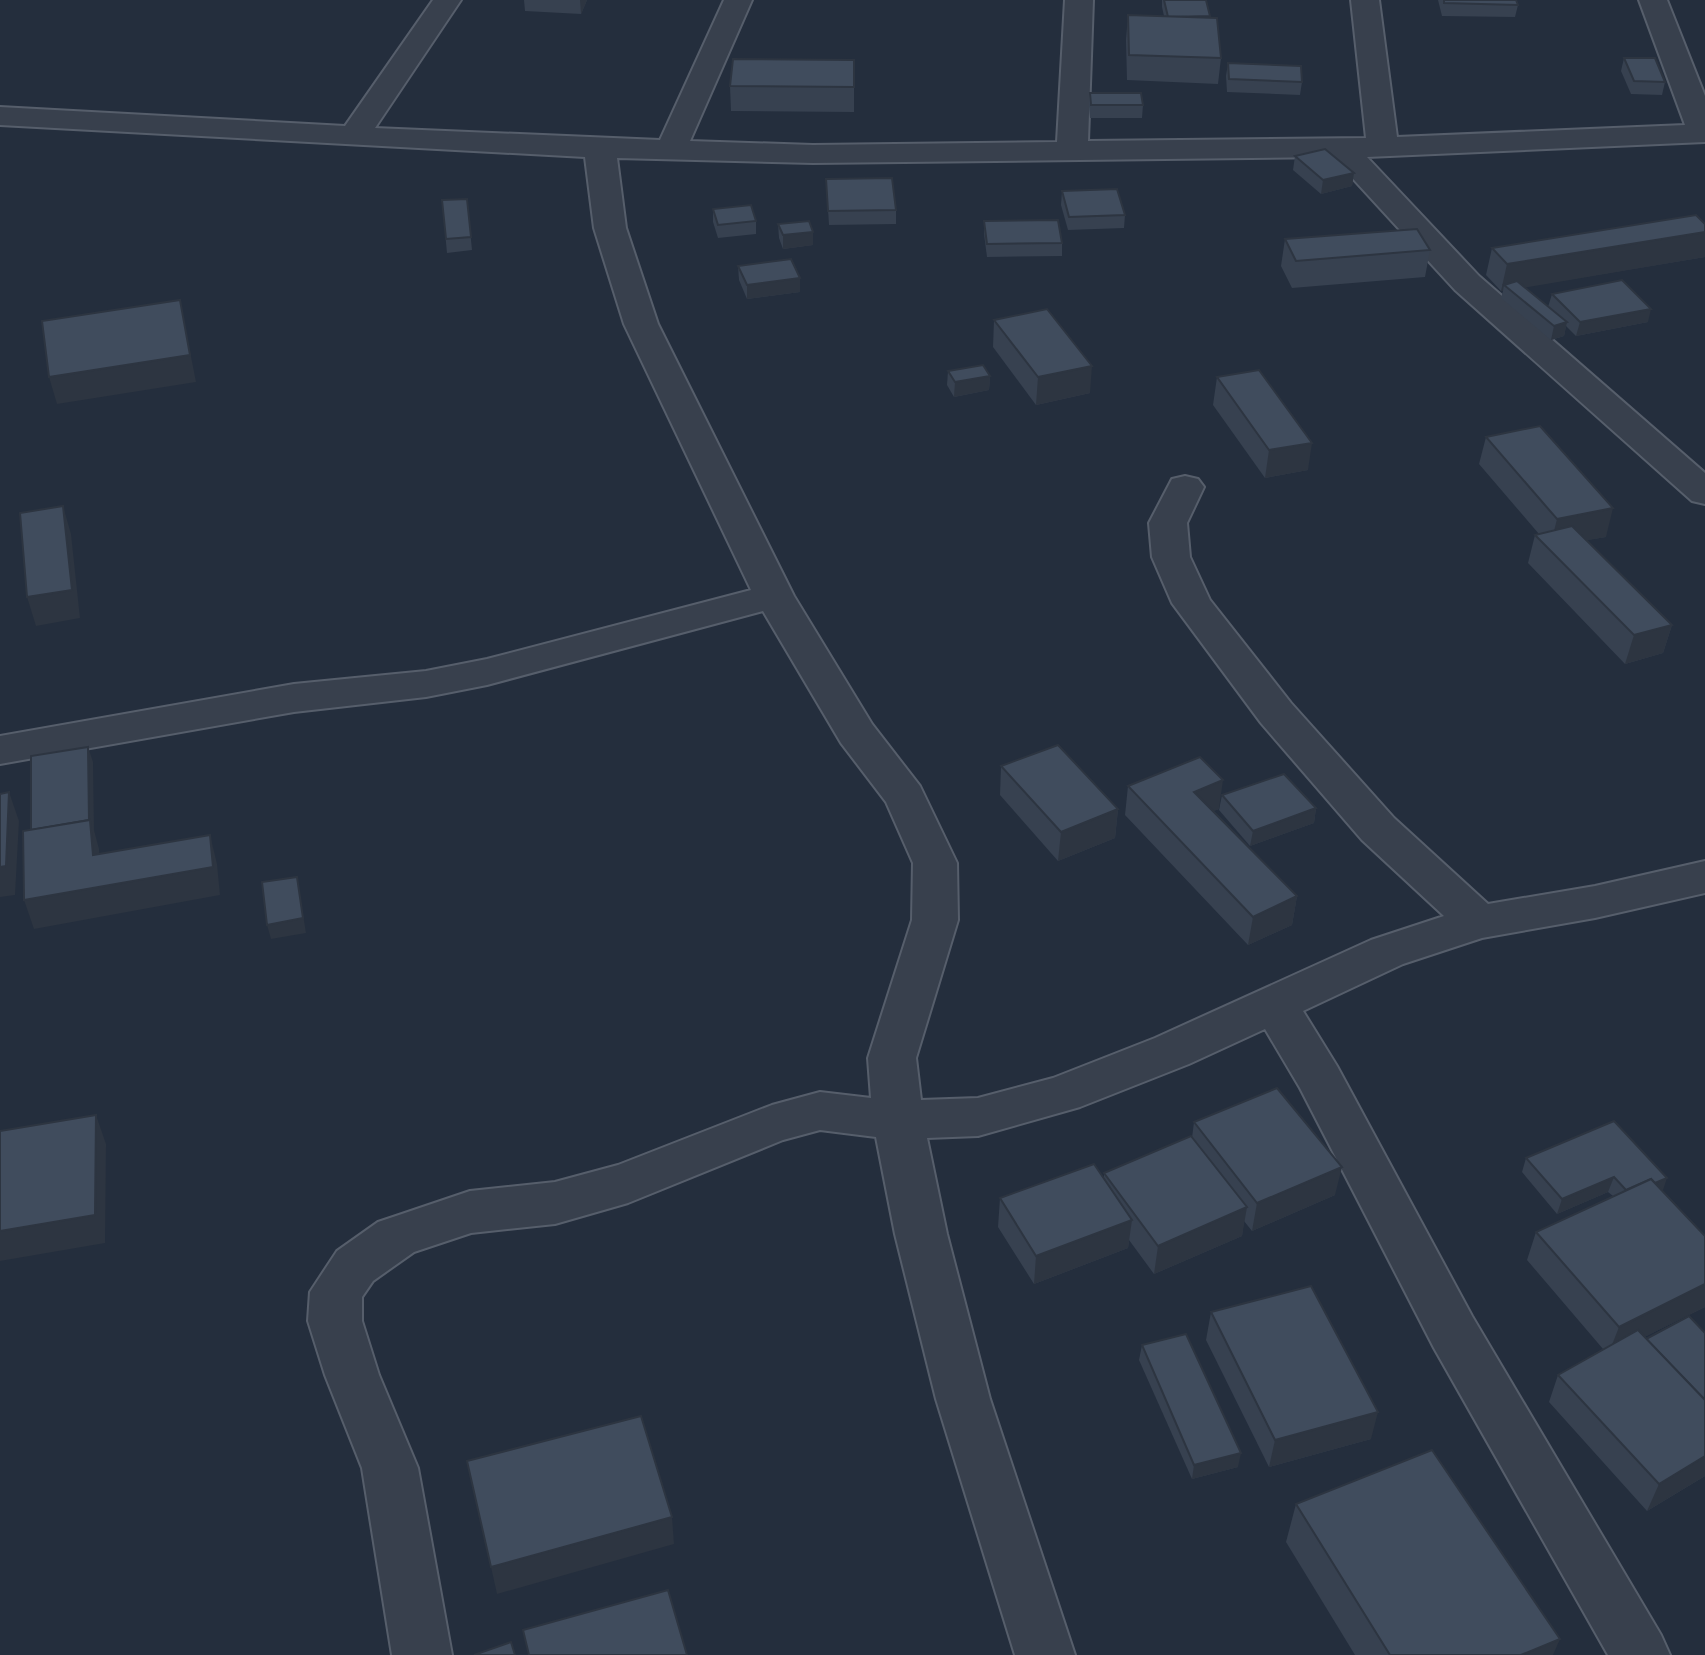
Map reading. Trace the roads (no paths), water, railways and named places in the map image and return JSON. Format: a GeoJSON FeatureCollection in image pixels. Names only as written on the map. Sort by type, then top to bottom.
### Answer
{"type":"FeatureCollection","features":[{"type":"Feature","properties":{"kind":"street"},"geometry":{"type":"LineString","coordinates":[[353,137],[447,0]]}},
{"type":"Feature","properties":{"kind":"street"},"geometry":{"type":"LineString","coordinates":[[670,152],[738,0]]}},
{"type":"Feature","properties":{"kind":"street"},"geometry":{"type":"LineString","coordinates":[[1072,153],[1079,0]]}},
{"type":"Feature","properties":{"kind":"street"},"geometry":{"type":"LineString","coordinates":[[1365,0],[1383,147]]}},
{"type":"Feature","properties":{"kind":"street"},"geometry":{"type":"LineString","coordinates":[[0,116],[670,152],[1072,153],[1383,147],[1704,133],[1653,0]]}},
{"type":"Feature","properties":{"kind":"street"},"geometry":{"type":"LineString","coordinates":[[1342,148],[1467,283],[1705,493]]}},
{"type":"Feature","properties":{"kind":"street"},"geometry":{"type":"LineString","coordinates":[[600,149],[610,228],[641,324],[774,596],[856,733],[905,797],[935,863],[935,920],[892,1058],[898,1120],[921,1234],[963,1399],[1045,1655]]}},
{"type":"Feature","properties":{"kind":"street"},"geometry":{"type":"LineString","coordinates":[[1185,487],[1168,523],[1171,557],[1192,603],[1276,713],[1378,829],[1479,922]]}},
{"type":"Feature","properties":{"kind":"street"},"geometry":{"type":"LineString","coordinates":[[0,750],[294,698],[426,684],[487,672],[774,596]]}},
{"type":"Feature","properties":{"kind":"street"},"geometry":{"type":"LineString","coordinates":[[422,1655],[390,1468],[352,1375],[335,1321],[336,1292],[355,1266],[396,1237],[470,1212],[555,1203],[628,1183],[757,1129],[820,1111],[898,1120],[978,1117],[1063,1094],[1172,1051],[1387,952],[1479,922],[1595,902],[1705,877]]}},
{"type":"Feature","properties":{"kind":"street"},"geometry":{"type":"LineString","coordinates":[[1275,1005],[1320,1079],[1453,1332],[1640,1655]]}}]}
